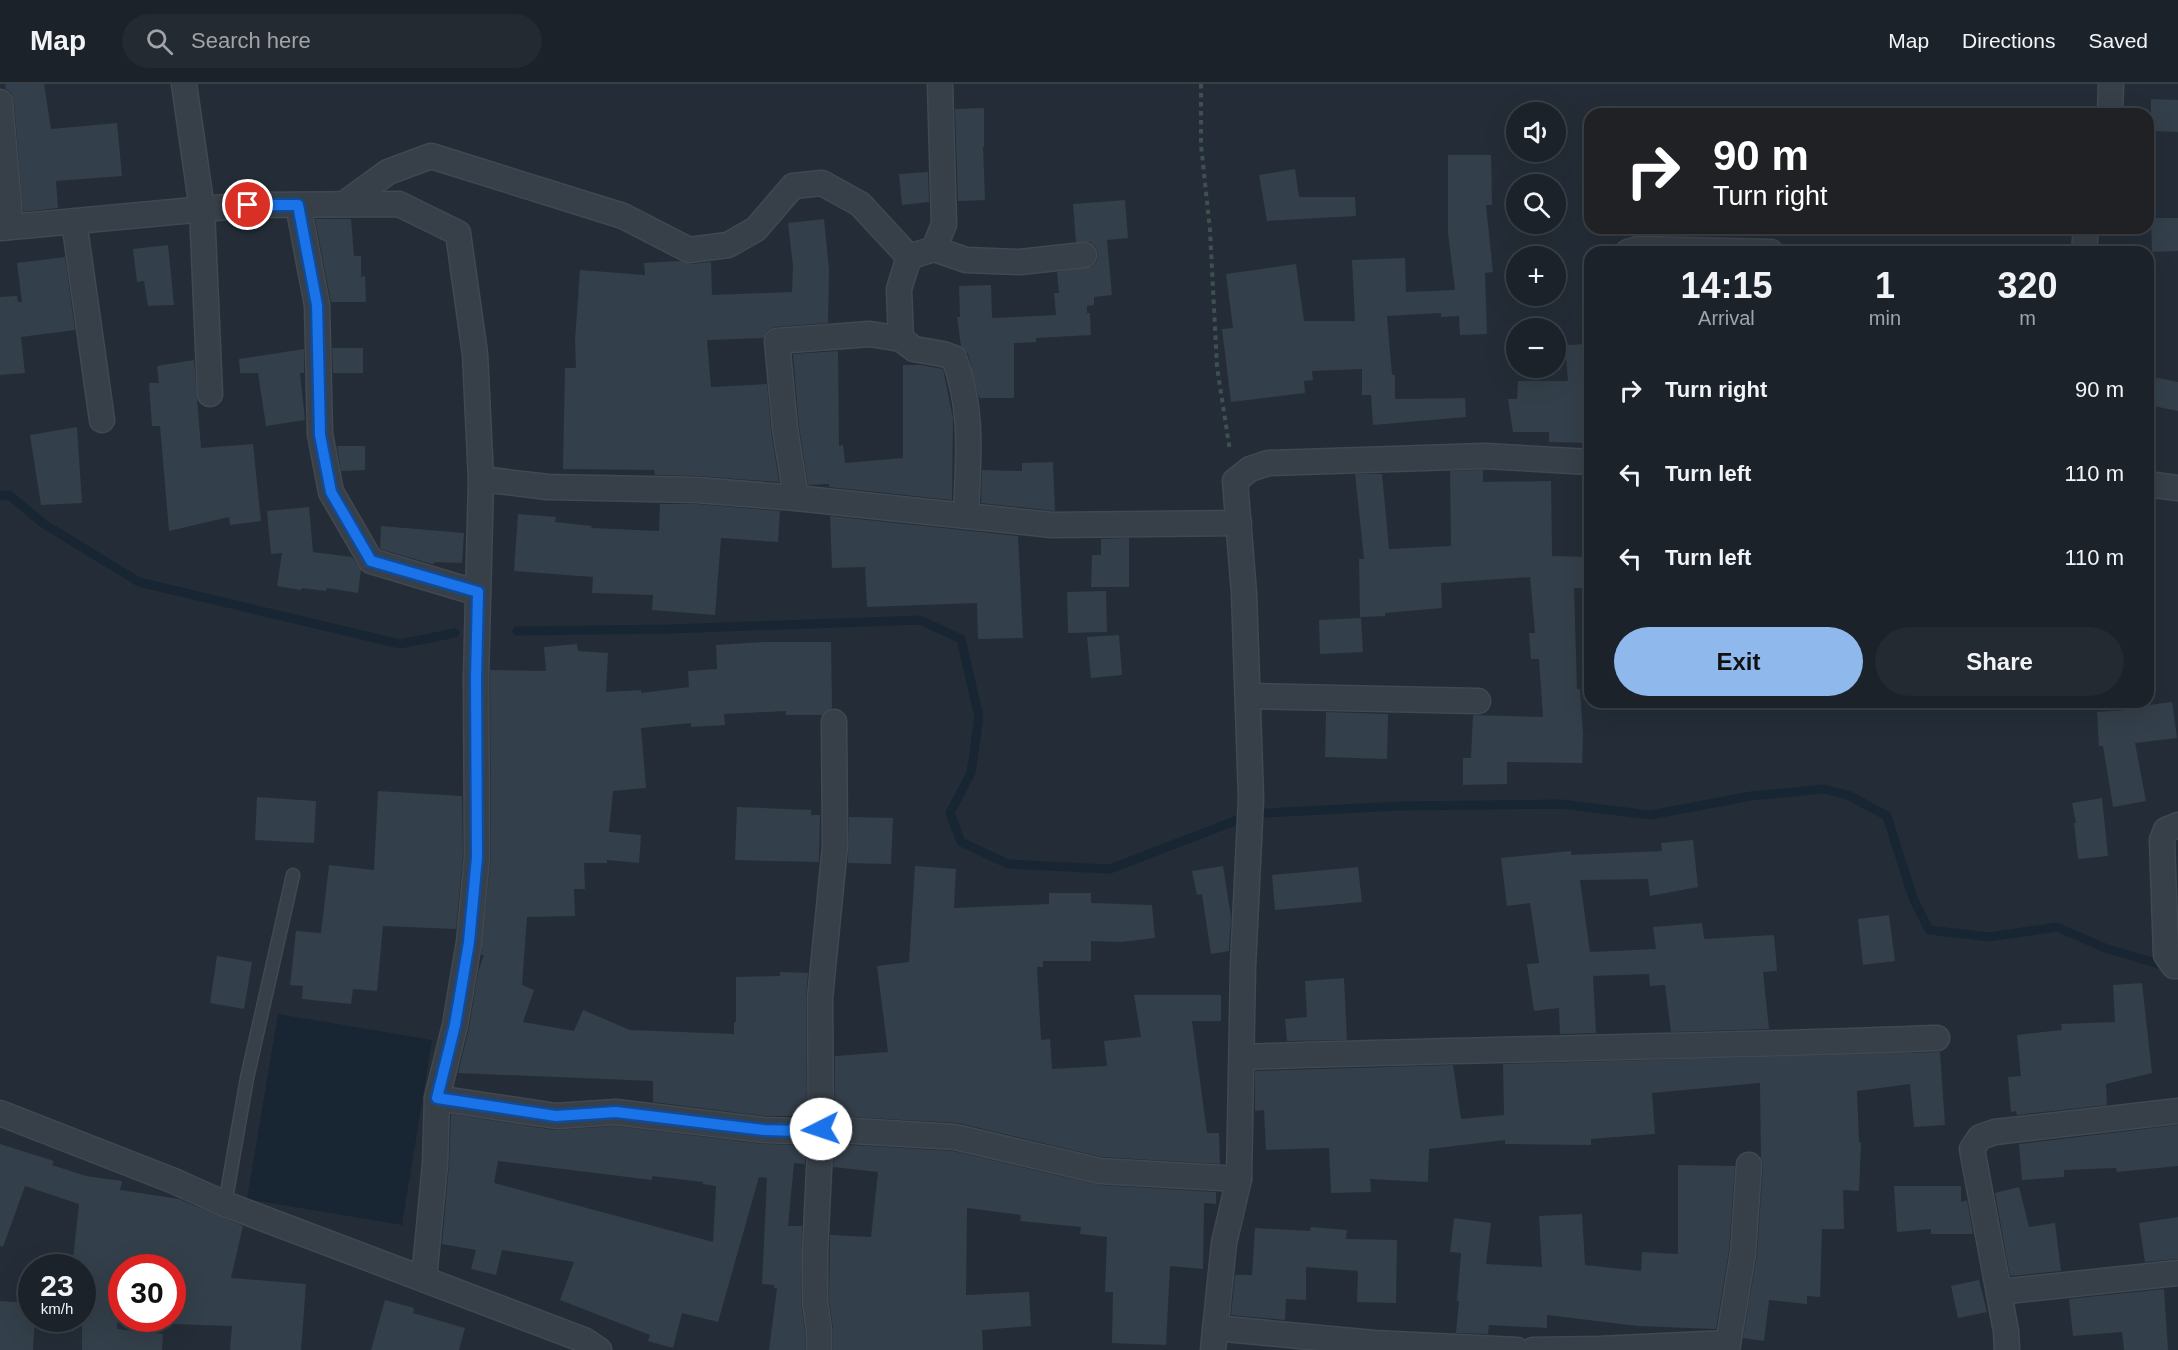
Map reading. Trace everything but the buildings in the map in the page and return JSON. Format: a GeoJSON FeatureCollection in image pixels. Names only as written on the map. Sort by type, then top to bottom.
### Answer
{"type":"FeatureCollection","features":[{"type":"Feature","properties":{"kind":"street"},"geometry":{"type":"LineString","coordinates":[[184,84],[202,209],[210,394]]}},
{"type":"Feature","properties":{"kind":"street"},"geometry":{"type":"LineString","coordinates":[[934,249],[945,224],[940,84]]}},
{"type":"Feature","properties":{"kind":"street"},"geometry":{"type":"LineString","coordinates":[[2110,108],[2111,84]]}},
{"type":"Feature","properties":{"kind":"street"},"geometry":{"type":"LineString","coordinates":[[0,102],[9,206],[4,228],[248,205],[399,204],[458,233],[475,354],[481,479],[476,678],[477,857],[469,942],[455,1025],[437,1098],[435,1164],[424,1279]]}},
{"type":"Feature","properties":{"kind":"street"},"geometry":{"type":"LineString","coordinates":[[344,204],[388,172],[431,156],[623,216],[689,250],[728,246],[756,229],[793,186],[822,183],[860,204],[909,257]]}},
{"type":"Feature","properties":{"kind":"street"},"geometry":{"type":"LineString","coordinates":[[298,205],[317,305],[320,435],[331,492],[371,561],[478,592]]}},
{"type":"Feature","properties":{"kind":"street"},"geometry":{"type":"LineString","coordinates":[[74,221],[102,420]]}},
{"type":"Feature","properties":{"kind":"street"},"geometry":{"type":"LineString","coordinates":[[909,257],[934,249],[966,260],[988,261],[1020,262],[1084,255]]}},
{"type":"Feature","properties":{"kind":"street"},"geometry":{"type":"LineString","coordinates":[[901,339],[899,289],[909,257]]}},
{"type":"Feature","properties":{"kind":"street"},"geometry":{"type":"LineString","coordinates":[[796,498],[785,428],[777,341],[870,334],[901,339],[915,349],[954,358],[959,371],[970,428],[966,514]]}},
{"type":"Feature","properties":{"kind":"street"},"geometry":{"type":"LineString","coordinates":[[1517,1350],[1429,1348],[1374,1343],[1214,1339],[1223,1273],[1224,1243],[1239,1179],[1243,966],[1251,798],[1248,696],[1235,481],[1250,469],[1268,463],[1485,456],[1584,462]]}},
{"type":"Feature","properties":{"kind":"street"},"geometry":{"type":"LineString","coordinates":[[481,479],[548,487],[697,490],[966,514],[1052,525],[1239,523]]}},
{"type":"Feature","properties":{"kind":"street"},"geometry":{"type":"LineString","coordinates":[[2154,485],[2178,488]]}},
{"type":"Feature","properties":{"kind":"street"},"geometry":{"type":"LineString","coordinates":[[1248,696],[1478,701]]}},
{"type":"Feature","properties":{"kind":"street"},"geometry":{"type":"LineString","coordinates":[[819,1350],[815,1302],[815,1253],[821,1129],[820,998],[835,846],[834,722]]}},
{"type":"Feature","properties":{"kind":"street"},"geometry":{"type":"LineString","coordinates":[[2178,825],[2166,830],[2162,840],[2166,956],[2174,966],[2178,966]]}},
{"type":"Feature","properties":{"kind":"street"},"geometry":{"type":"LineString","coordinates":[[1243,1057],[1397,1051],[1731,1046],[1937,1038]]}},
{"type":"Feature","properties":{"kind":"street"},"geometry":{"type":"LineString","coordinates":[[437,1098],[556,1116],[616,1112],[764,1130],[821,1129],[955,1137],[1100,1171],[1239,1179]]}},
{"type":"Feature","properties":{"kind":"street"},"geometry":{"type":"LineString","coordinates":[[2007,1350],[1999,1292],[1972,1149],[1980,1137],[1995,1132],[2178,1111]]}},
{"type":"Feature","properties":{"kind":"street"},"geometry":{"type":"LineString","coordinates":[[0,1113],[174,1181],[225,1204],[584,1340],[599,1350]]}},
{"type":"Feature","properties":{"kind":"street"},"geometry":{"type":"LineString","coordinates":[[1533,1350],[1728,1346],[1743,1253],[1749,1165]]}},
{"type":"Feature","properties":{"kind":"street"},"geometry":{"type":"LineString","coordinates":[[1999,1292],[2178,1273]]}},
{"type":"Feature","properties":{"kind":"lane"},"geometry":{"type":"LineString","coordinates":[[225,1204],[247,1078],[293,875]]}},
{"type":"Feature","properties":{"kind":"path"},"geometry":{"type":"LineString","coordinates":[[1201,84],[1201,145],[1210,230],[1216,367],[1235,481]]}},
{"type":"Feature","properties":{"kind":"water"},"geometry":{"type":"Polygon","coordinates":[[[278,1014],[432,1040],[402,1225],[247,1199],[278,1014]]]}},
{"type":"Feature","properties":{"kind":"waterway"},"geometry":{"type":"LineString","coordinates":[[0,496],[9,495],[44,524],[139,582],[400,644],[455,633]]}},
{"type":"Feature","properties":{"kind":"waterway"},"geometry":{"type":"LineString","coordinates":[[517,631],[670,629],[920,620],[961,639],[979,717],[971,773],[950,813],[961,842],[1008,864],[1110,869],[1240,819]]}},
{"type":"Feature","properties":{"kind":"waterway"},"geometry":{"type":"LineString","coordinates":[[1266,813],[1400,806],[1561,804],[1650,815],[1751,796],[1824,789],[1850,796],[1887,816],[1913,898],[1929,930],[1989,937],[2057,927],[2105,948],[2169,967]]}},
{"type":"Feature","properties":{"kind":"route"},"geometry":{"type":"LineString","coordinates":[[248,205],[298,205],[317,305],[320,435],[331,492],[371,561],[478,592],[477,857],[469,942],[455,1025],[437,1098],[556,1116],[616,1112],[764,1130],[821,1129]]}}]}
